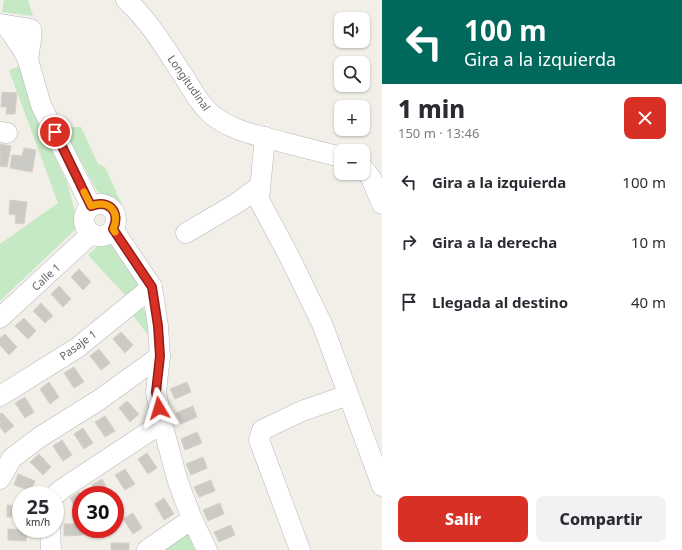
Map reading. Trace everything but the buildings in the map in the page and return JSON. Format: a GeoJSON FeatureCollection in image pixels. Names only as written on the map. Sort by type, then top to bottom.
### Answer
{"type":"FeatureCollection","features":[{"type":"Feature","properties":{"kind":"street","name":"Longitudinal"},"geometry":{"type":"LineString","coordinates":[[126,0],[147,22],[194,93],[211,114],[239,129],[334,155]]}},
{"type":"Feature","properties":{"kind":"street"},"geometry":{"type":"LineString","coordinates":[[3,25],[31,29],[28,60]]}},
{"type":"Feature","properties":{"kind":"street"},"geometry":{"type":"LineString","coordinates":[[3,25],[23,50],[28,60],[41,105],[91,206]]}},
{"type":"Feature","properties":{"kind":"street"},"geometry":{"type":"LineString","coordinates":[[265,137],[259,200],[289,256],[323,326],[382,486]]}},
{"type":"Feature","properties":{"kind":"street"},"geometry":{"type":"LineString","coordinates":[[370,177],[382,204]]}},
{"type":"Feature","properties":{"kind":"street"},"geometry":{"type":"LineString","coordinates":[[186,233],[237,203],[260,186]]}},
{"type":"Feature","properties":{"kind":"street"},"geometry":{"type":"LineString","coordinates":[[97,204],[104,204],[109,207],[114,211],[116,217],[116,224],[113,229],[103,236],[91,234],[86,228],[83,220],[86,212],[91,206],[97,204]]}},
{"type":"Feature","properties":{"kind":"street"},"geometry":{"type":"LineString","coordinates":[[113,229],[152,287],[158,326],[160,356],[156,392],[162,423],[178,482],[192,519],[207,550]]}},
{"type":"Feature","properties":{"kind":"street","name":"Calle 1"},"geometry":{"type":"LineString","coordinates":[[0,318],[91,234]]}},
{"type":"Feature","properties":{"kind":"street","name":"Pasaje 1"},"geometry":{"type":"LineString","coordinates":[[0,396],[77,348],[152,287]]}},
{"type":"Feature","properties":{"kind":"street"},"geometry":{"type":"LineString","coordinates":[[0,479],[12,458],[40,437],[100,400],[160,356]]}},
{"type":"Feature","properties":{"kind":"street"},"geometry":{"type":"LineString","coordinates":[[300,550],[259,440],[262,430],[302,411],[348,395]]}},
{"type":"Feature","properties":{"kind":"street"},"geometry":{"type":"LineString","coordinates":[[64,488],[162,423]]}},
{"type":"Feature","properties":{"kind":"street"},"geometry":{"type":"LineString","coordinates":[[147,550],[192,519]]}},
{"type":"Feature","properties":{"kind":"street"},"geometry":{"type":"LineString","coordinates":[[50,538],[50,550]]}},
{"type":"Feature","properties":{"kind":"green space"},"geometry":{"type":"Polygon","coordinates":[[[4,0],[28,0],[33,16],[2,12],[4,0]]]}},
{"type":"Feature","properties":{"kind":"green space"},"geometry":{"type":"Polygon","coordinates":[[[23,65],[46,137],[67,183],[74,208],[77,228],[0,301],[0,244],[58,203],[9,70],[23,65]]]}},
{"type":"Feature","properties":{"kind":"green space"},"geometry":{"type":"Polygon","coordinates":[[[65,127],[81,127],[98,164],[105,167],[122,205],[97,191],[69,139],[65,127]]]}},
{"type":"Feature","properties":{"kind":"green space"},"geometry":{"type":"Polygon","coordinates":[[[101,243],[114,246],[137,276],[137,287],[126,296],[88,255],[101,243]]]}},
{"type":"Feature","properties":{"kind":"green space"},"geometry":{"type":"Polygon","coordinates":[[[138,306],[147,312],[149,336],[130,312],[138,306]]]}},
{"type":"Feature","properties":{"kind":"green space"},"geometry":{"type":"Polygon","coordinates":[[[189,530],[199,550],[158,550],[189,530]]]}},
{"type":"Feature","properties":{"kind":"slow traffic"},"geometry":{"type":"LineString","coordinates":[[84,192],[91,206],[104,204],[114,211],[116,224],[113,229],[115,232]]}},
{"type":"Feature","properties":{"kind":"route"},"geometry":{"type":"LineString","coordinates":[[55,132],[91,206],[104,204],[114,211],[116,224],[113,229],[152,287],[158,326],[160,356],[156,392],[159,408]]}}]}
